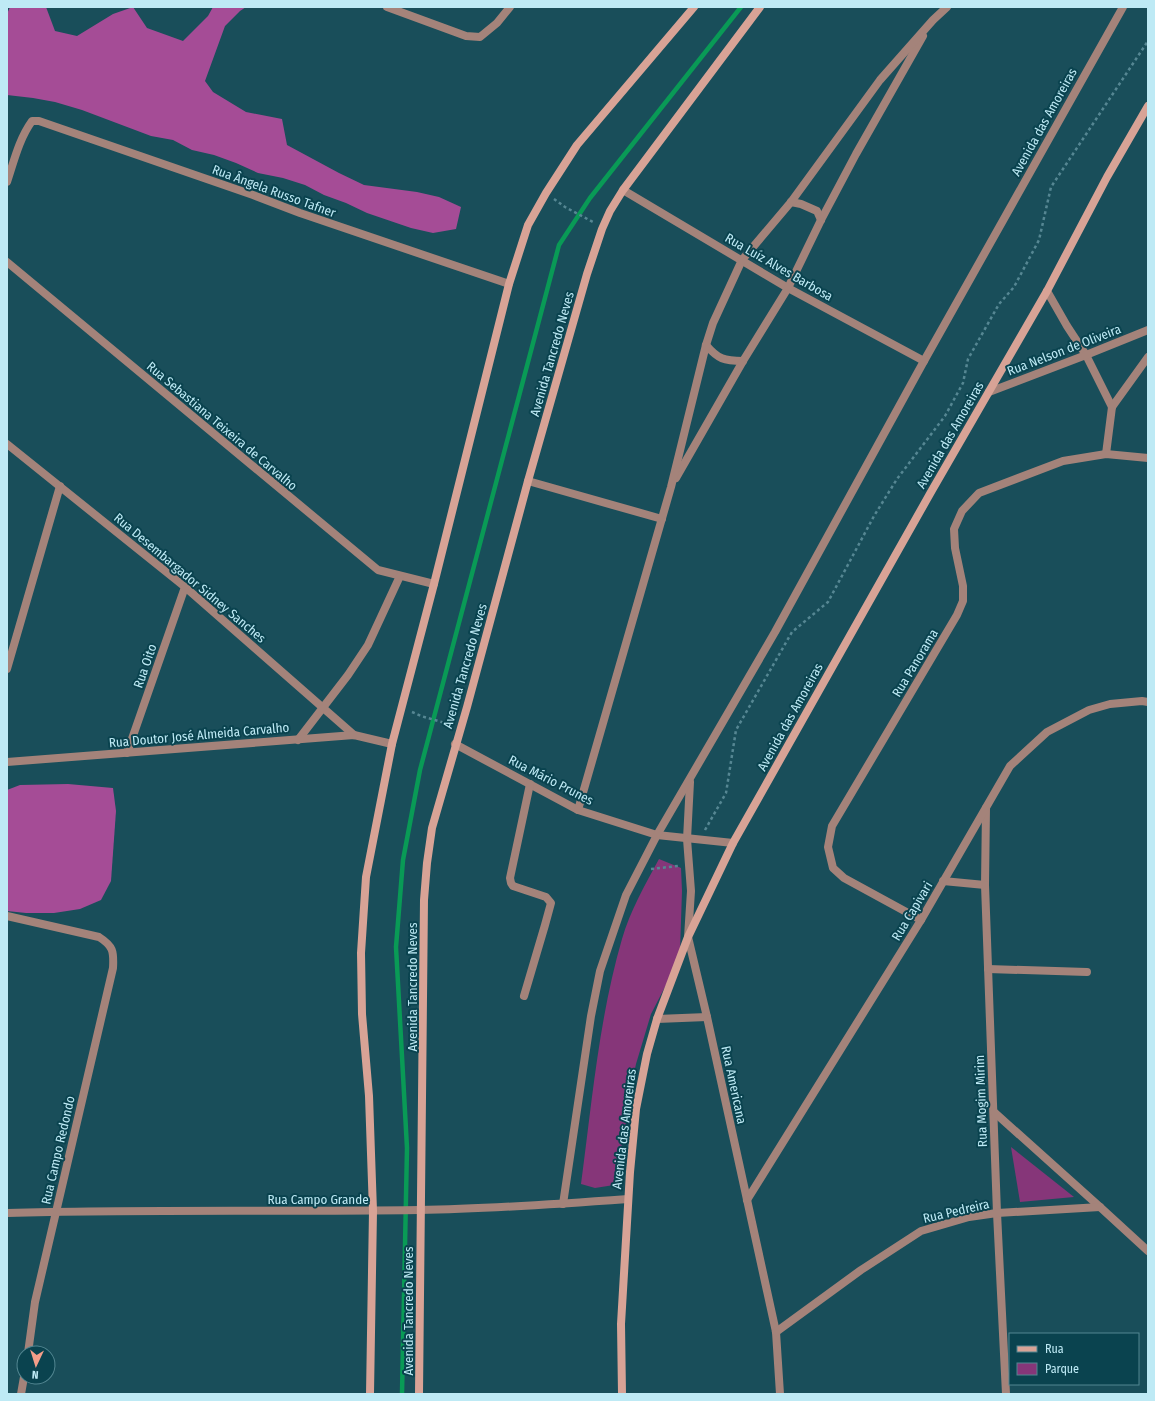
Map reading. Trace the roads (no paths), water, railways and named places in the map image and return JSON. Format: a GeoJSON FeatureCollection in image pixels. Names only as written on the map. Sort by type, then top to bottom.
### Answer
{"type":"FeatureCollection","features":[{"type":"Feature","properties":{"kind":"main road"},"geometry":{"type":"LineString","coordinates":[[370,1394],[373,1211],[369,1096],[362,1014],[361,953],[366,877],[392,744],[434,584],[509,284],[528,225],[546,193],[577,145],[694,7]]}},
{"type":"Feature","properties":{"kind":"main road","name":"Avenida Tancredo Neves"},"geometry":{"type":"LineString","coordinates":[[419,1394],[417,1210],[423,1092],[424,900],[432,828],[455,744],[467,707],[528,481],[602,229],[610,211],[623,190],[760,7]]}},
{"type":"Feature","properties":{"kind":"main road","name":"Avenida das Amoreiras"},"geometry":{"type":"LineString","coordinates":[[622,1394],[621,1324],[628,1199],[633,1137],[640,1088],[647,1054],[657,1020],[688,938],[733,843],[1047,291],[1148,106]]}},
{"type":"Feature","properties":{"kind":"street"},"geometry":{"type":"LineString","coordinates":[[387,7],[466,36],[480,37],[497,23],[510,7]]}},
{"type":"Feature","properties":{"kind":"street"},"geometry":{"type":"LineString","coordinates":[[578,810],[671,487],[706,345],[713,323],[742,260],[791,202],[880,80],[933,20],[947,7]]}},
{"type":"Feature","properties":{"kind":"street","name":"Avenida das Amoreiras"},"geometry":{"type":"LineString","coordinates":[[563,1204],[591,1016],[600,972],[626,895],[657,835],[775,632],[924,361],[1123,7]]}},
{"type":"Feature","properties":{"kind":"street"},"geometry":{"type":"LineString","coordinates":[[671,487],[743,361],[788,288],[821,220],[856,154],[933,20]]}},
{"type":"Feature","properties":{"kind":"street","name":"Rua Ângela Russo Tafner"},"geometry":{"type":"LineString","coordinates":[[7,182],[18,147],[32,121],[49,124],[253,195],[300,213],[509,284]]}},
{"type":"Feature","properties":{"kind":"street","name":"Rua Luíz Alves Barbosa"},"geometry":{"type":"LineString","coordinates":[[623,190],[788,288],[924,361]]}},
{"type":"Feature","properties":{"kind":"street"},"geometry":{"type":"LineString","coordinates":[[791,202],[801,204],[817,211],[821,220]]}},
{"type":"Feature","properties":{"kind":"street","name":"Rua Sebastiana Teixeira de Carvalho"},"geometry":{"type":"LineString","coordinates":[[7,262],[378,570],[434,584]]}},
{"type":"Feature","properties":{"kind":"street"},"geometry":{"type":"LineString","coordinates":[[1047,291],[1086,356],[1112,407]]}},
{"type":"Feature","properties":{"kind":"street","name":"Rua Nelson de Oliveira"},"geometry":{"type":"LineString","coordinates":[[989,392],[1086,356],[1148,330]]}},
{"type":"Feature","properties":{"kind":"street"},"geometry":{"type":"LineString","coordinates":[[706,345],[715,356],[728,361],[743,361]]}},
{"type":"Feature","properties":{"kind":"street"},"geometry":{"type":"LineString","coordinates":[[1106,454],[1112,407],[1148,357]]}},
{"type":"Feature","properties":{"kind":"street","name":"Rua Desembargador Sidney Sanches"},"geometry":{"type":"LineString","coordinates":[[7,444],[185,587],[354,735]]}},
{"type":"Feature","properties":{"kind":"street","name":"Rua Panorama"},"geometry":{"type":"LineString","coordinates":[[921,920],[844,878],[833,868],[828,847],[832,826],[957,615],[963,601],[962,586],[955,548],[954,529],[962,511],[979,493],[1063,461],[1106,454],[1148,458]]}},
{"type":"Feature","properties":{"kind":"street"},"geometry":{"type":"LineString","coordinates":[[528,481],[662,518]]}},
{"type":"Feature","properties":{"kind":"street"},"geometry":{"type":"LineString","coordinates":[[7,669],[60,486]]}},
{"type":"Feature","properties":{"kind":"street"},"geometry":{"type":"LineString","coordinates":[[298,740],[348,675],[368,645],[400,576]]}},
{"type":"Feature","properties":{"kind":"street","name":"Rua Oito"},"geometry":{"type":"LineString","coordinates":[[127,753],[185,587]]}},
{"type":"Feature","properties":{"kind":"street","name":"Rua Capivari"},"geometry":{"type":"LineString","coordinates":[[747,1200],[921,920],[1010,766],[1047,732],[1089,710],[1110,704],[1142,701],[1148,702]]}},
{"type":"Feature","properties":{"kind":"street","name":"Rua Doutor José Almeida Carvalho"},"geometry":{"type":"LineString","coordinates":[[7,762],[354,735],[392,744]]}},
{"type":"Feature","properties":{"kind":"street","name":"Rua Mário Prunes"},"geometry":{"type":"LineString","coordinates":[[455,744],[578,810],[657,835],[733,843]]}},
{"type":"Feature","properties":{"kind":"street","name":"Rua Americana"},"geometry":{"type":"LineString","coordinates":[[690,779],[687,839],[691,891],[688,938],[707,1017],[776,1332],[780,1394]]}},
{"type":"Feature","properties":{"kind":"street"},"geometry":{"type":"LineString","coordinates":[[524,996],[551,903],[546,897],[513,886],[510,878],[530,784]]}},
{"type":"Feature","properties":{"kind":"street","name":"Rua Mogim Mirim"},"geometry":{"type":"LineString","coordinates":[[986,808],[985,885],[997,1213],[1006,1394]]}},
{"type":"Feature","properties":{"kind":"street"},"geometry":{"type":"LineString","coordinates":[[943,881],[985,885]]}},
{"type":"Feature","properties":{"kind":"street","name":"Rua Campo Redondo"},"geometry":{"type":"LineString","coordinates":[[7,916],[99,937],[109,943],[114,954],[113,968],[35,1302],[29,1345]]}},
{"type":"Feature","properties":{"kind":"street"},"geometry":{"type":"LineString","coordinates":[[988,969],[1087,972]]}},
{"type":"Feature","properties":{"kind":"street"},"geometry":{"type":"LineString","coordinates":[[657,1020],[707,1017]]}},
{"type":"Feature","properties":{"kind":"street"},"geometry":{"type":"LineString","coordinates":[[994,1112],[1148,1251]]}},
{"type":"Feature","properties":{"kind":"street","name":"Rua Campo Grande"},"geometry":{"type":"LineString","coordinates":[[7,1213],[384,1211],[563,1204],[628,1199]]}},
{"type":"Feature","properties":{"kind":"street","name":"Rua Pedreira"},"geometry":{"type":"LineString","coordinates":[[776,1332],[861,1270],[921,1231],[969,1217],[997,1213],[1100,1207]]}},
{"type":"Feature","properties":{"kind":"waterway"},"geometry":{"type":"LineString","coordinates":[[402,1394],[407,1148],[396,947],[403,860],[420,770],[559,245],[590,198],[741,7]]}}]}
